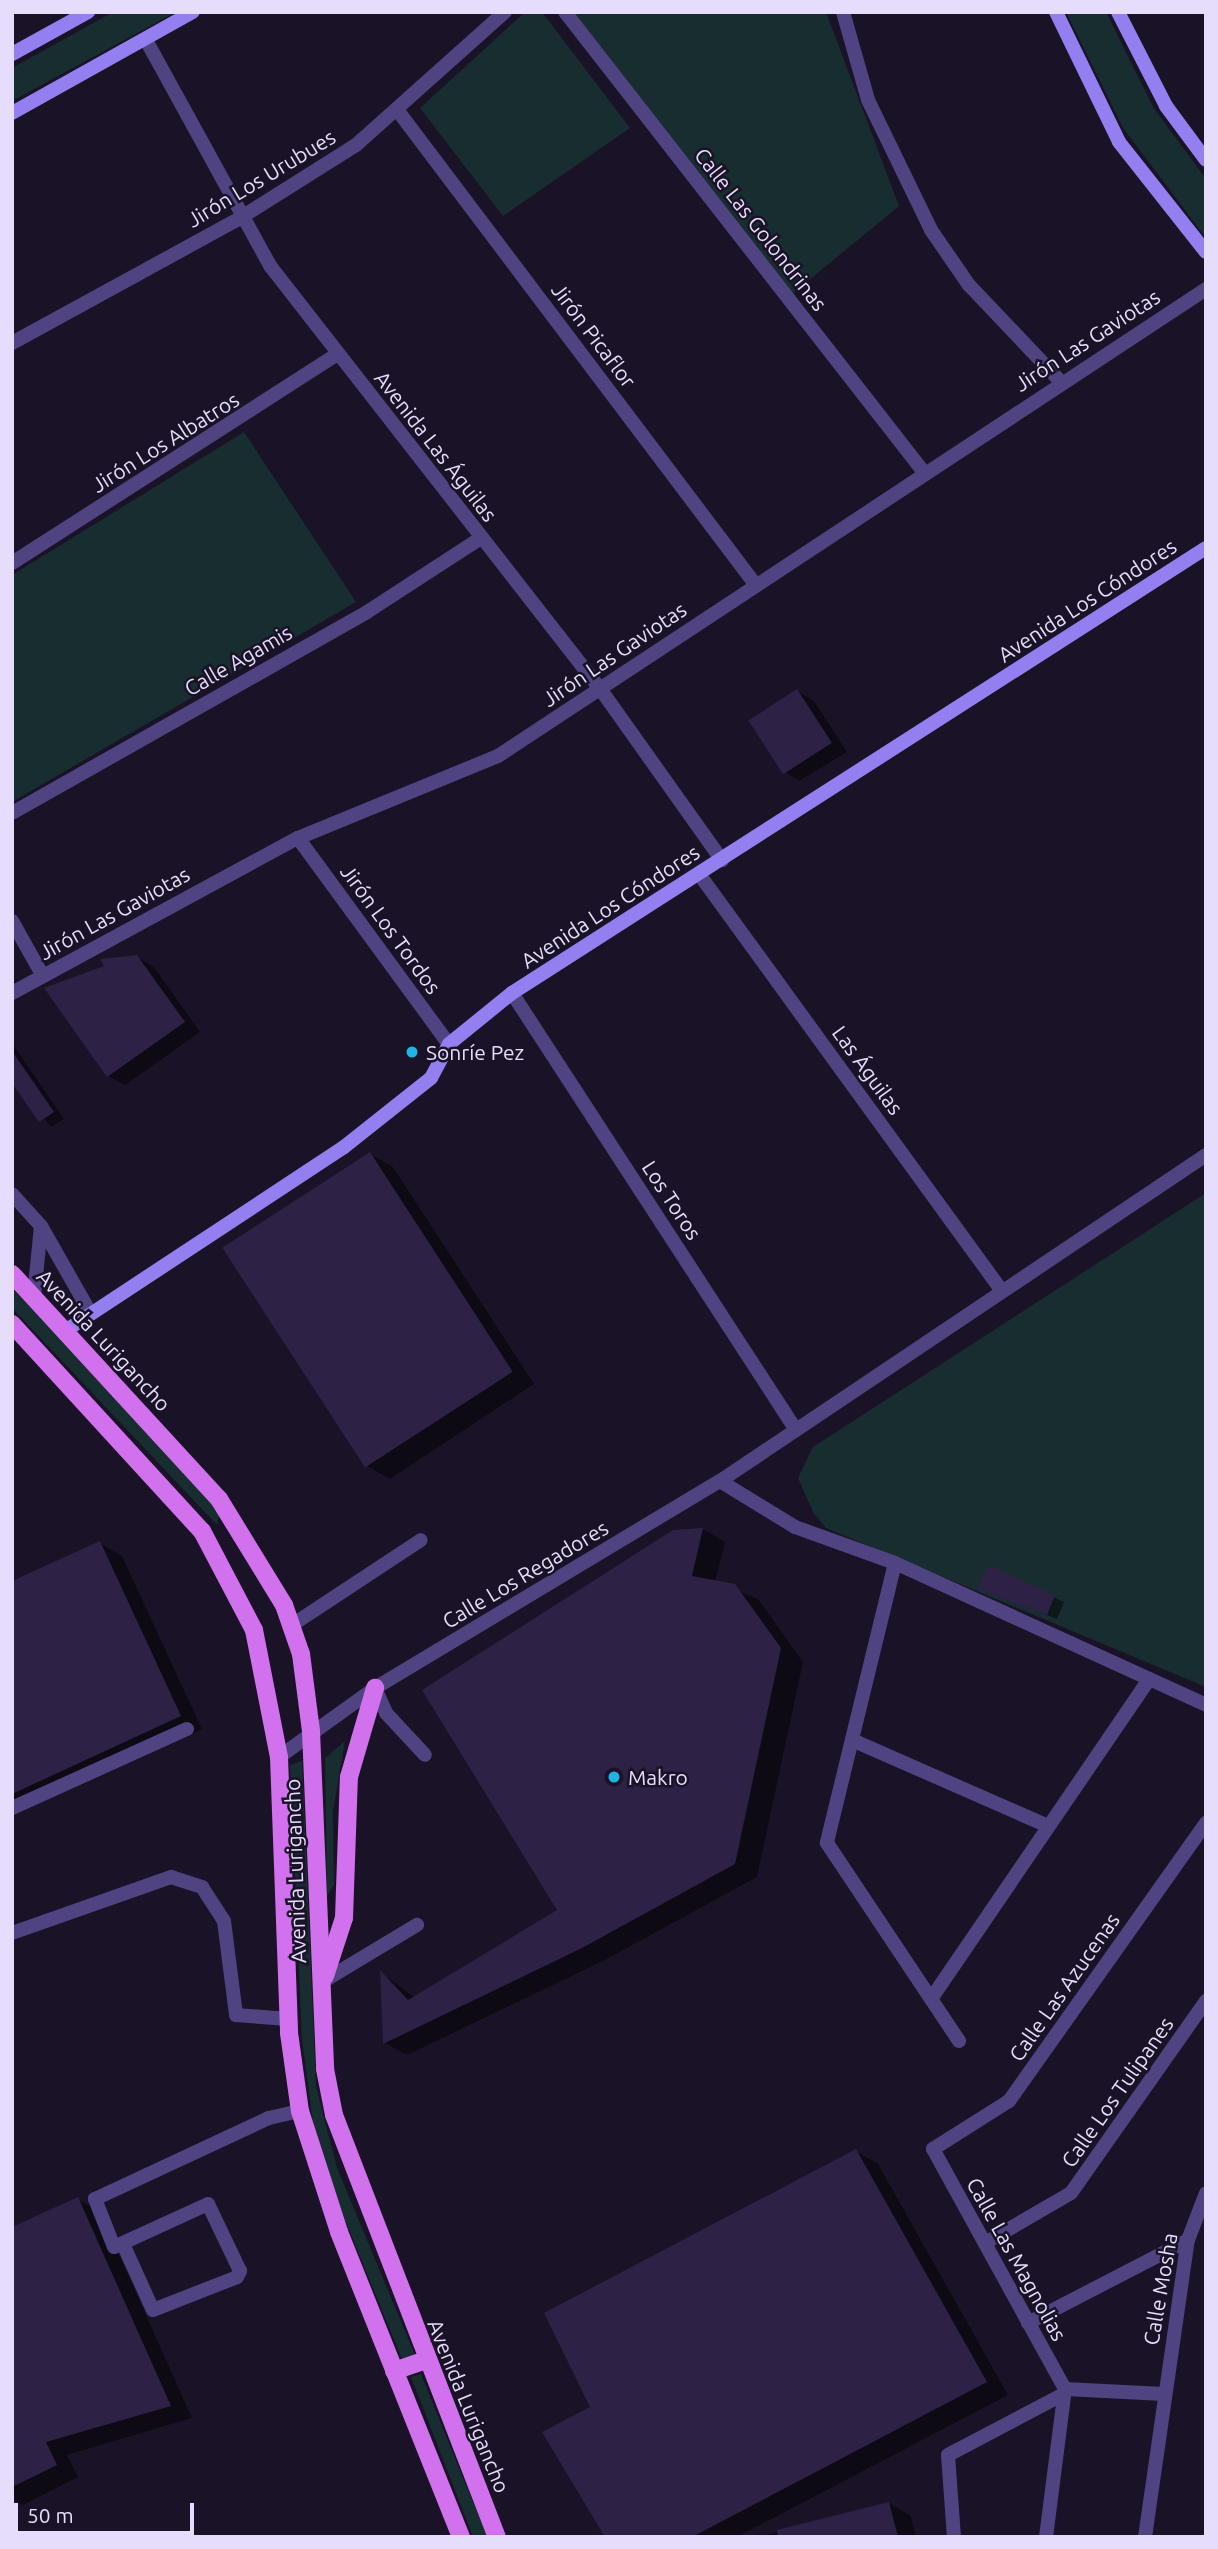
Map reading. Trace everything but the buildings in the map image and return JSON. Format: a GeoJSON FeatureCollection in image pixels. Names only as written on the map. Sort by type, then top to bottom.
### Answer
{"type":"FeatureCollection","features":[{"type":"Feature","properties":{"kind":"main road"},"geometry":{"type":"LineString","coordinates":[[12,54],[88,12]]}},
{"type":"Feature","properties":{"kind":"main road"},"geometry":{"type":"LineString","coordinates":[[12,113],[193,12]]}},
{"type":"Feature","properties":{"kind":"main road"},"geometry":{"type":"LineString","coordinates":[[1056,12],[1119,142],[1206,252]]}},
{"type":"Feature","properties":{"kind":"main road"},"geometry":{"type":"LineString","coordinates":[[1118,12],[1160,96],[1206,160]]}},
{"type":"Feature","properties":{"kind":"main road","name":"Avenida Los Cóndores"},"geometry":{"type":"LineString","coordinates":[[65,1331],[344,1147],[431,1078],[449,1044],[512,993],[1206,548]]}},
{"type":"Feature","properties":{"kind":"main road","name":"Avenida Lurigancho"},"geometry":{"type":"LineString","coordinates":[[12,1274],[219,1499],[264,1566],[292,1625],[311,1731],[322,1982],[334,2115],[426,2360],[497,2537]]}},
{"type":"Feature","properties":{"kind":"main road","name":"Avenida Lurigancho"},"geometry":{"type":"LineString","coordinates":[[12,1324],[220,1557],[264,1664],[279,1757],[288,2019],[300,2111],[394,2371],[461,2537]]}},
{"type":"Feature","properties":{"kind":"main road"},"geometry":{"type":"LineString","coordinates":[[322,1982],[344,1918],[349,1777],[375,1688]]}},
{"type":"Feature","properties":{"kind":"main road"},"geometry":{"type":"LineString","coordinates":[[394,2371],[426,2360]]}},
{"type":"Feature","properties":{"kind":"street","name":"Jirón Los Urubues"},"geometry":{"type":"LineString","coordinates":[[12,343],[240,218],[398,111],[505,12]]}},
{"type":"Feature","properties":{"kind":"street","name":"Calle Las Golondrinas"},"geometry":{"type":"LineString","coordinates":[[565,12],[923,471]]}},
{"type":"Feature","properties":{"kind":"street"},"geometry":{"type":"LineString","coordinates":[[843,12],[868,100],[931,230],[969,285],[1060,381]]}},
{"type":"Feature","properties":{"kind":"street","name":"Avenida Las Águilas"},"geometry":{"type":"LineString","coordinates":[[146,40],[240,218],[338,354],[601,690],[722,860]]}},
{"type":"Feature","properties":{"kind":"street","name":"Jirón Picaflor"},"geometry":{"type":"LineString","coordinates":[[398,111],[755,584]]}},
{"type":"Feature","properties":{"kind":"street","name":"Jirón Las Gaviotas"},"geometry":{"type":"LineString","coordinates":[[12,993],[298,838],[436,787],[601,690],[923,471],[1206,289]]}},
{"type":"Feature","properties":{"kind":"street","name":"Jirón Los Albatros"},"geometry":{"type":"LineString","coordinates":[[12,563],[338,354]]}},
{"type":"Feature","properties":{"kind":"street","name":"Calle Agamis"},"geometry":{"type":"LineString","coordinates":[[12,813],[367,612],[481,538]]}},
{"type":"Feature","properties":{"kind":"street","name":"Jirón Los Tordos"},"geometry":{"type":"LineString","coordinates":[[298,838],[449,1044]]}},
{"type":"Feature","properties":{"kind":"street","name":"Las Águilas"},"geometry":{"type":"LineString","coordinates":[[699,874],[1002,1291]]}},
{"type":"Feature","properties":{"kind":"street"},"geometry":{"type":"LineString","coordinates":[[12,921],[43,976]]}},
{"type":"Feature","properties":{"kind":"street","name":"Los Toros"},"geometry":{"type":"LineString","coordinates":[[512,993],[796,1430]]}},
{"type":"Feature","properties":{"kind":"street","name":"Calle Los Regadores"},"geometry":{"type":"LineString","coordinates":[[279,1757],[311,1731],[375,1688],[720,1481],[1206,1155]]}},
{"type":"Feature","properties":{"kind":"street"},"geometry":{"type":"LineString","coordinates":[[12,1194],[41,1226],[91,1314]]}},
{"type":"Feature","properties":{"kind":"street"},"geometry":{"type":"LineString","coordinates":[[34,1297],[41,1226]]}},
{"type":"Feature","properties":{"kind":"street"},"geometry":{"type":"LineString","coordinates":[[720,1481],[795,1527],[895,1563],[1206,1705]]}},
{"type":"Feature","properties":{"kind":"street"},"geometry":{"type":"LineString","coordinates":[[292,1625],[421,1540]]}},
{"type":"Feature","properties":{"kind":"street"},"geometry":{"type":"LineString","coordinates":[[895,1563],[827,1843],[959,2041]]}},
{"type":"Feature","properties":{"kind":"street"},"geometry":{"type":"LineString","coordinates":[[931,1999],[1149,1679]]}},
{"type":"Feature","properties":{"kind":"street"},"geometry":{"type":"LineString","coordinates":[[375,1688],[386,1713],[425,1755]]}},
{"type":"Feature","properties":{"kind":"street"},"geometry":{"type":"LineString","coordinates":[[12,1808],[187,1729]]}},
{"type":"Feature","properties":{"kind":"street"},"geometry":{"type":"LineString","coordinates":[[852,1740],[1048,1826]]}},
{"type":"Feature","properties":{"kind":"street","name":"Calle Las Azucenas"},"geometry":{"type":"LineString","coordinates":[[933,2148],[1009,2101],[1206,1823]]}},
{"type":"Feature","properties":{"kind":"street"},"geometry":{"type":"LineString","coordinates":[[12,1933],[171,1877],[202,1887],[224,1921],[236,2015],[288,2019]]}},
{"type":"Feature","properties":{"kind":"street"},"geometry":{"type":"LineString","coordinates":[[322,1982],[417,1925]]}},
{"type":"Feature","properties":{"kind":"street","name":"Calle Los Tulipanes"},"geometry":{"type":"LineString","coordinates":[[985,2243],[1071,2193],[1206,2001]]}},
{"type":"Feature","properties":{"kind":"street"},"geometry":{"type":"LineString","coordinates":[[123,2244],[153,2310],[237,2277],[240,2271],[208,2204],[114,2247],[95,2199],[268,2118],[300,2111]]}},
{"type":"Feature","properties":{"kind":"street","name":"Calle Las Magnolias"},"geometry":{"type":"LineString","coordinates":[[933,2148],[1063,2392]]}},
{"type":"Feature","properties":{"kind":"street","name":"Calle Mosha"},"geometry":{"type":"LineString","coordinates":[[1145,2537],[1188,2240],[1206,2193]]}},
{"type":"Feature","properties":{"kind":"street"},"geometry":{"type":"LineString","coordinates":[[1028,2323],[1188,2240]]}},
{"type":"Feature","properties":{"kind":"street"},"geometry":{"type":"LineString","coordinates":[[954,2537],[948,2455],[1063,2392],[1164,2394]]}},
{"type":"Feature","properties":{"kind":"street"},"geometry":{"type":"LineString","coordinates":[[1046,2537],[1063,2392]]}},
{"type":"Feature","properties":{"kind":"green space"},"geometry":{"type":"Polygon","coordinates":[[[113,12],[176,12],[12,101],[12,68],[113,12]]]}},
{"type":"Feature","properties":{"kind":"green space"},"geometry":{"type":"Polygon","coordinates":[[[525,12],[542,12],[630,128],[503,216],[420,108],[525,12]]]}},
{"type":"Feature","properties":{"kind":"green space"},"geometry":{"type":"Polygon","coordinates":[[[572,12],[826,12],[899,206],[791,295],[572,12]]]}},
{"type":"Feature","properties":{"kind":"green space"},"geometry":{"type":"Polygon","coordinates":[[[1066,12],[1106,12],[1153,107],[1206,179],[1206,238],[1123,128],[1066,12]]]}},
{"type":"Feature","properties":{"kind":"green space"},"geometry":{"type":"Polygon","coordinates":[[[244,432],[356,602],[12,802],[12,575],[244,432]]]}},
{"type":"Feature","properties":{"kind":"green space"},"geometry":{"type":"Polygon","coordinates":[[[1206,1193],[1206,1687],[826,1528],[814,1514],[798,1478],[813,1447],[1206,1193]]]}},
{"type":"Feature","properties":{"kind":"green space"},"geometry":{"type":"Polygon","coordinates":[[[12,1288],[220,1511],[217,1525],[12,1308],[12,1288]]]}},
{"type":"Feature","properties":{"kind":"green space"},"geometry":{"type":"Polygon","coordinates":[[[345,1741],[333,1811],[334,1885],[327,1896],[325,1758],[345,1741]]]}},
{"type":"Feature","properties":{"kind":"green space"},"geometry":{"type":"Polygon","coordinates":[[[302,1761],[316,2086],[337,2168],[415,2355],[402,2359],[325,2171],[314,2129],[302,2040],[290,1765],[302,1761]]]}},
{"type":"Feature","properties":{"kind":"green space"},"geometry":{"type":"Polygon","coordinates":[[[421,2374],[488,2537],[473,2537],[411,2377],[421,2374]]]}},
{"type":"Feature","properties":{"kind":"place","name":"Sonríe Pez"},"geometry":{"type":"Point","coordinates":[412,1052]}},
{"type":"Feature","properties":{"kind":"place","name":"Makro"},"geometry":{"type":"Point","coordinates":[614,1777]}}]}
